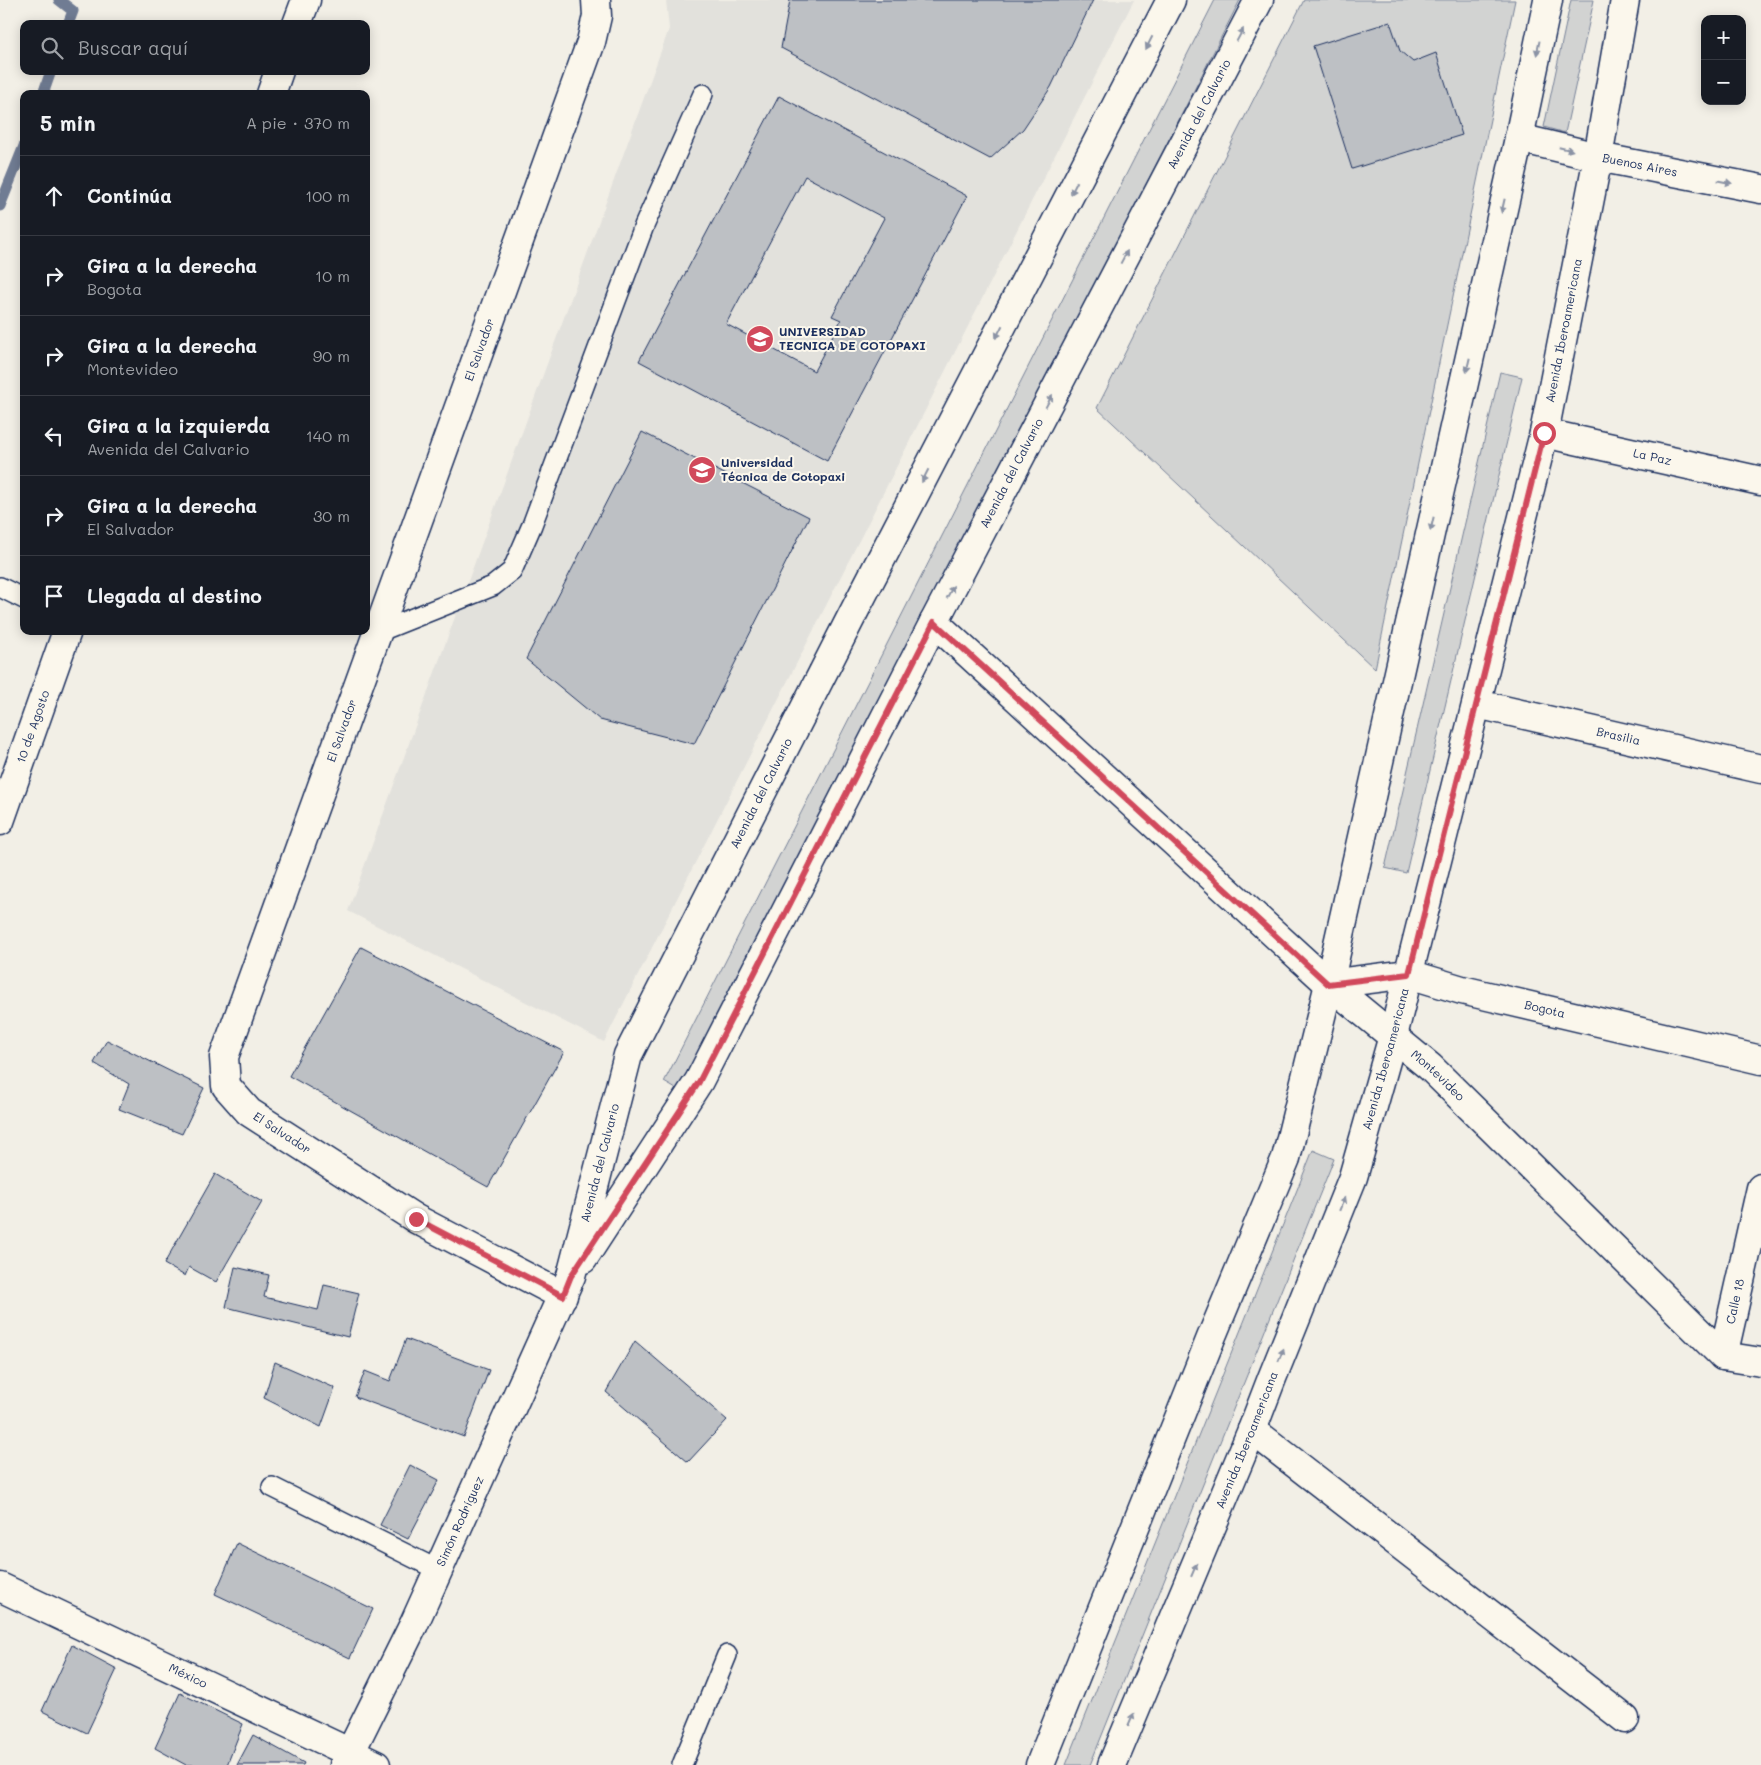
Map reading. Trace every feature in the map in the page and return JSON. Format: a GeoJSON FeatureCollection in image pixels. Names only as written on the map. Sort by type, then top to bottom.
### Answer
{"type":"FeatureCollection","features":[{"type":"Feature","properties":{"kind":"street"},"geometry":{"type":"LineString","coordinates":[[298,20],[306,0]]}},
{"type":"Feature","properties":{"kind":"street","name":"El Salvador"},"geometry":{"type":"LineString","coordinates":[[567,1286],[416,1219],[249,1112],[226,1086],[224,1057],[591,42],[596,16],[596,0]]}},
{"type":"Feature","properties":{"kind":"street","name":"Avenida del Calvario"},"geometry":{"type":"LineString","coordinates":[[567,1286],[628,1055],[862,596],[1171,0]]}},
{"type":"Feature","properties":{"kind":"street","name":"Avenida del Calvario"},"geometry":{"type":"LineString","coordinates":[[567,1286],[699,1082],[934,622],[1258,0]]}},
{"type":"Feature","properties":{"kind":"street"},"geometry":{"type":"LineString","coordinates":[[1040,1765],[1211,1338],[1286,1158],[1328,984],[1548,0]]}},
{"type":"Feature","properties":{"kind":"street","name":"Avenida Iberoamericana"},"geometry":{"type":"LineString","coordinates":[[1112,1765],[1252,1430],[1353,1177],[1394,1036],[1544,433],[1598,157],[1625,0]]}},
{"type":"Feature","properties":{"kind":"street"},"geometry":{"type":"LineString","coordinates":[[272,90],[278,75]]}},
{"type":"Feature","properties":{"kind":"street","name":"Buenos Aires"},"geometry":{"type":"LineString","coordinates":[[1518,138],[1598,157],[1761,189]]}},
{"type":"Feature","properties":{"kind":"street","name":"La Paz"},"geometry":{"type":"LineString","coordinates":[[1544,433],[1761,481]]}},
{"type":"Feature","properties":{"kind":"street","name":"Montevideo"},"geometry":{"type":"LineString","coordinates":[[934,622],[1328,984],[1430,1067],[1724,1356]]}},
{"type":"Feature","properties":{"kind":"street","name":"10 de Agosto"},"geometry":{"type":"LineString","coordinates":[[0,821],[66,635]]}},
{"type":"Feature","properties":{"kind":"street","name":"Brasilia"},"geometry":{"type":"LineString","coordinates":[[1476,704],[1761,768]]}},
{"type":"Feature","properties":{"kind":"street","name":"Bogota"},"geometry":{"type":"LineString","coordinates":[[1328,984],[1409,974],[1462,990],[1761,1060]]}},
{"type":"Feature","properties":{"kind":"street","name":"Calle 18"},"geometry":{"type":"LineString","coordinates":[[1724,1356],[1761,1188]]}},
{"type":"Feature","properties":{"kind":"street","name":"Simón Rodríguez"},"geometry":{"type":"LineString","coordinates":[[347,1759],[414,1624],[567,1286]]}},
{"type":"Feature","properties":{"kind":"street"},"geometry":{"type":"LineString","coordinates":[[1724,1356],[1761,1362]]}},
{"type":"Feature","properties":{"kind":"street"},"geometry":{"type":"LineString","coordinates":[[1252,1430],[1625,1719]]}},
{"type":"Feature","properties":{"kind":"street","name":"México"},"geometry":{"type":"LineString","coordinates":[[0,1587],[347,1759],[376,1765]]}},
{"type":"Feature","properties":{"kind":"lane"},"geometry":{"type":"LineString","coordinates":[[378,632],[493,586],[512,571],[535,516],[644,226],[703,94]]}},
{"type":"Feature","properties":{"kind":"lane"},"geometry":{"type":"LineString","coordinates":[[0,587],[20,597]]}},
{"type":"Feature","properties":{"kind":"lane"},"geometry":{"type":"LineString","coordinates":[[272,1487],[438,1570]]}},
{"type":"Feature","properties":{"kind":"lane"},"geometry":{"type":"LineString","coordinates":[[682,1765],[727,1655]]}},
{"type":"Feature","properties":{"kind":"shaded area","name":"Universidad Técnica de Cotopaxi"},"geometry":{"type":"Polygon","coordinates":[[[666,0],[1134,0],[604,1042],[348,911],[669,29],[666,0]]]}},
{"type":"Feature","properties":{"kind":"shaded area"},"geometry":{"type":"Polygon","coordinates":[[[1215,0],[1240,0],[683,1093],[664,1082],[1215,0]]]}},
{"type":"Feature","properties":{"kind":"shaded area"},"geometry":{"type":"Polygon","coordinates":[[[1304,0],[1515,0],[1375,669],[1097,408],[1304,0]]]}},
{"type":"Feature","properties":{"kind":"shaded area"},"geometry":{"type":"Polygon","coordinates":[[[1571,0],[1594,0],[1565,133],[1544,127],[1571,0]]]}},
{"type":"Feature","properties":{"kind":"shaded area"},"geometry":{"type":"Polygon","coordinates":[[[1500,372],[1522,377],[1406,873],[1385,868],[1500,372]]]}},
{"type":"Feature","properties":{"kind":"shaded area"},"geometry":{"type":"Polygon","coordinates":[[[1313,1150],[1334,1159],[1090,1765],[1066,1765],[1313,1150]]]}},
{"type":"Feature","properties":{"kind":"building"},"geometry":{"type":"Polygon","coordinates":[[[790,0],[1093,0],[1051,87],[1023,129],[990,159],[781,48],[790,0]]]}},
{"type":"Feature","properties":{"kind":"building"},"geometry":{"type":"Polygon","coordinates":[[[1390,22],[1400,51],[1413,62],[1436,53],[1462,135],[1352,169],[1313,46],[1390,22]]]}},
{"type":"Feature","properties":{"kind":"building"},"geometry":{"type":"Polygon","coordinates":[[[779,96],[967,196],[827,461],[639,361],[779,96]],[[805,176],[726,324],[814,371],[841,320],[832,316],[884,218],[805,176]]]}},
{"type":"Feature","properties":{"kind":"building"},"geometry":{"type":"Polygon","coordinates":[[[642,432],[809,517],[694,744],[600,720],[526,659],[642,432]]]}},
{"type":"Feature","properties":{"kind":"building"},"geometry":{"type":"Polygon","coordinates":[[[361,947],[564,1052],[488,1187],[289,1076],[361,947]]]}},
{"type":"Feature","properties":{"kind":"building"},"geometry":{"type":"Polygon","coordinates":[[[107,1040],[204,1088],[182,1134],[119,1109],[129,1084],[94,1063],[107,1040]]]}},
{"type":"Feature","properties":{"kind":"building"},"geometry":{"type":"Polygon","coordinates":[[[215,1174],[262,1202],[216,1282],[189,1267],[185,1276],[164,1264],[215,1174]]]}},
{"type":"Feature","properties":{"kind":"building"},"geometry":{"type":"Polygon","coordinates":[[[235,1267],[269,1275],[264,1297],[318,1310],[324,1285],[359,1293],[348,1337],[226,1307],[235,1267]]]}},
{"type":"Feature","properties":{"kind":"building"},"geometry":{"type":"Polygon","coordinates":[[[406,1339],[489,1370],[464,1437],[355,1397],[365,1371],[390,1381],[406,1339]]]}},
{"type":"Feature","properties":{"kind":"building"},"geometry":{"type":"Polygon","coordinates":[[[635,1341],[727,1420],[688,1462],[606,1392],[635,1341]]]}},
{"type":"Feature","properties":{"kind":"building"},"geometry":{"type":"Polygon","coordinates":[[[275,1362],[335,1388],[321,1427],[264,1398],[275,1362]]]}},
{"type":"Feature","properties":{"kind":"building"},"geometry":{"type":"Polygon","coordinates":[[[410,1465],[439,1480],[408,1539],[380,1525],[410,1465]]]}},
{"type":"Feature","properties":{"kind":"building"},"geometry":{"type":"Polygon","coordinates":[[[237,1543],[373,1609],[350,1658],[215,1594],[237,1543]]]}},
{"type":"Feature","properties":{"kind":"building"},"geometry":{"type":"Polygon","coordinates":[[[72,1645],[117,1669],[87,1733],[42,1711],[72,1645]]]}},
{"type":"Feature","properties":{"kind":"building"},"geometry":{"type":"Polygon","coordinates":[[[180,1693],[243,1724],[227,1765],[186,1765],[155,1748],[180,1693]]]}},
{"type":"Feature","properties":{"kind":"building"},"geometry":{"type":"Polygon","coordinates":[[[253,1735],[304,1763],[303,1765],[237,1765],[253,1735]]]}},
{"type":"Feature","properties":{"kind":"waterway"},"geometry":{"type":"LineString","coordinates":[[59,0],[73,11],[70,20]]}},
{"type":"Feature","properties":{"kind":"waterway"},"geometry":{"type":"LineString","coordinates":[[44,90],[50,75]]}},
{"type":"Feature","properties":{"kind":"waterway"},"geometry":{"type":"LineString","coordinates":[[0,206],[20,156]]}},
{"type":"Feature","properties":{"kind":"place","name":"UNIVERSIDAD TECNICA DE COTOPAXI"},"geometry":{"type":"Point","coordinates":[760,339]}},
{"type":"Feature","properties":{"kind":"place","name":"Universidad Técnica de Cotopaxi"},"geometry":{"type":"Point","coordinates":[702,470]}},
{"type":"Feature","properties":{"kind":"route"},"geometry":{"type":"LineString","coordinates":[[416,1219],[563,1296],[571,1276],[699,1082],[934,622],[1328,984],[1409,974],[1544,433]]}}]}
